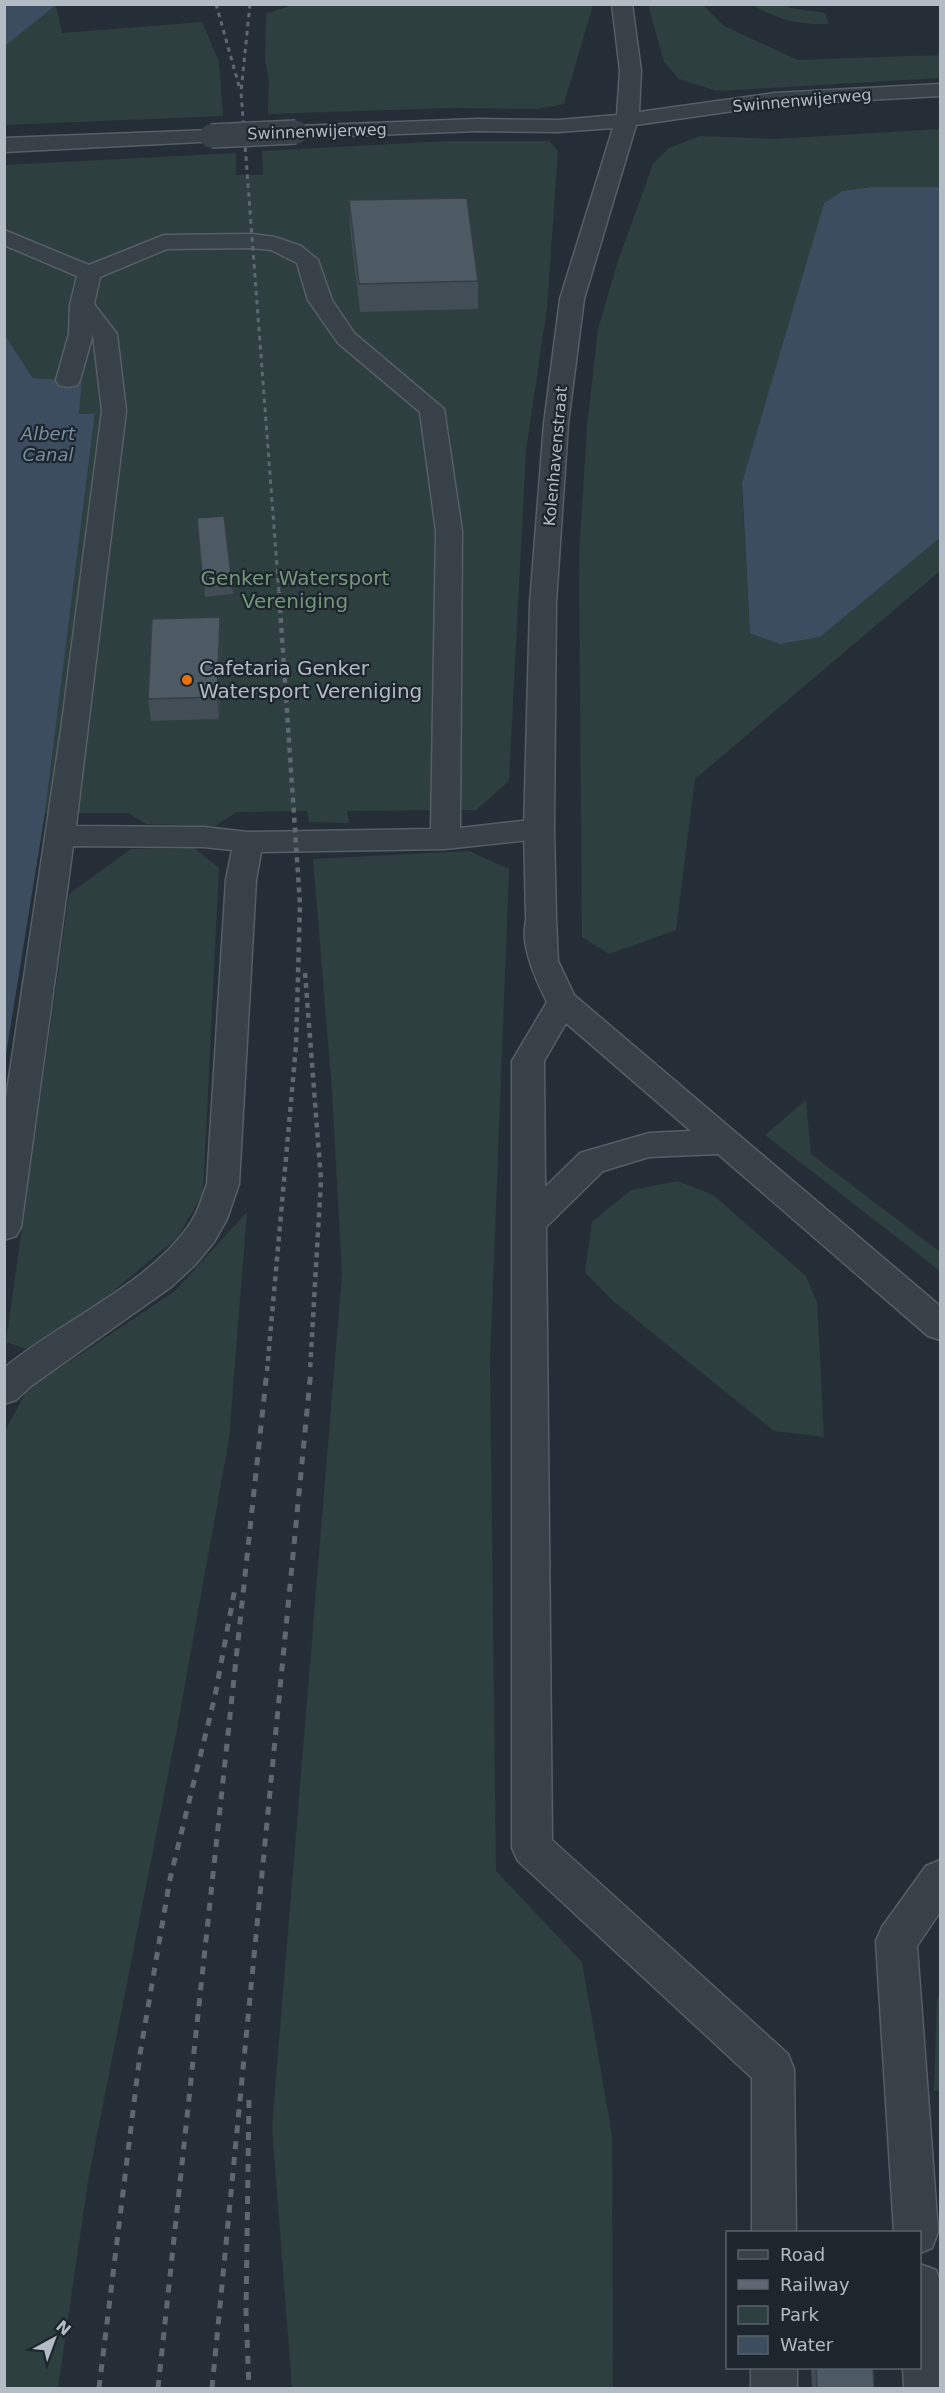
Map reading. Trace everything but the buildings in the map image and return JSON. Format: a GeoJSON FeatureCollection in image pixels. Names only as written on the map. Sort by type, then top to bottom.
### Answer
{"type":"FeatureCollection","features":[{"type":"Feature","properties":{"kind":"street","name":"Kolenhavenstraat"},"geometry":{"type":"LineString","coordinates":[[562,1002],[543,961],[539,829],[543,603],[556,424],[572,299],[621,136],[629,120],[632,99],[622,4]]}},
{"type":"Feature","properties":{"kind":"street","name":"Swinnenwijerweg"},"geometry":{"type":"LineString","coordinates":[[4,145],[477,125],[558,126],[629,120],[775,99],[940,90]]}},
{"type":"Feature","properties":{"kind":"street","name":"Swinnenwijerweg"},"geometry":{"type":"LineString","coordinates":[[629,120],[770,120]]}},
{"type":"Feature","properties":{"kind":"street"},"geometry":{"type":"LineString","coordinates":[[4,237],[89,273],[164,242],[252,240],[293,250],[307,260],[320,300],[346,338],[432,409],[449,531],[445,838]]}},
{"type":"Feature","properties":{"kind":"street"},"geometry":{"type":"LineString","coordinates":[[68,380],[81,334],[82,305],[89,273]]}},
{"type":"Feature","properties":{"kind":"street"},"geometry":{"type":"LineString","coordinates":[[4,1227],[61,837],[114,411],[105,334],[82,305]]}},
{"type":"Feature","properties":{"kind":"street"},"geometry":{"type":"LineString","coordinates":[[61,837],[204,837],[248,842],[445,838],[539,829]]}},
{"type":"Feature","properties":{"kind":"street"},"geometry":{"type":"LineString","coordinates":[[4,1390],[19,1376],[159,1278],[190,1249],[215,1210],[223,1184],[242,880],[248,842]]}},
{"type":"Feature","properties":{"kind":"street"},"geometry":{"type":"LineString","coordinates":[[774,2231],[773,2069],[532,1848],[528,1061],[562,1002],[940,1326]]}},
{"type":"Feature","properties":{"kind":"street"},"geometry":{"type":"LineString","coordinates":[[530,1222],[592,1162],[649,1145],[725,1142]]}},
{"type":"Feature","properties":{"kind":"street"},"geometry":{"type":"LineString","coordinates":[[916,2231],[896,1941],[940,1879]]}},
{"type":"Feature","properties":{"kind":"street"},"geometry":{"type":"LineString","coordinates":[[921,2301],[927,2388]]}},
{"type":"Feature","properties":{"kind":"street"},"geometry":{"type":"LineString","coordinates":[[774,2369],[774,2388]]}},
{"type":"Feature","properties":{"kind":"green space"},"geometry":{"type":"Polygon","coordinates":[[[56,5],[62,33],[202,22],[219,62],[223,116],[5,125],[4,46],[56,5]]]}},
{"type":"Feature","properties":{"kind":"green space"},"geometry":{"type":"Polygon","coordinates":[[[292,5],[593,5],[564,104],[538,109],[451,108],[268,114],[269,82],[265,59],[266,14],[292,5]]]}},
{"type":"Feature","properties":{"kind":"green space"},"geometry":{"type":"Polygon","coordinates":[[[648,5],[703,5],[724,26],[798,60],[940,55],[940,78],[717,91],[679,79],[664,62],[648,5]]]}},
{"type":"Feature","properties":{"kind":"green space"},"geometry":{"type":"Polygon","coordinates":[[[752,5],[786,5],[791,8],[825,13],[829,24],[808,24],[789,20],[752,5]]]}},
{"type":"Feature","properties":{"kind":"green space"},"geometry":{"type":"Polygon","coordinates":[[[940,129],[940,187],[871,187],[842,191],[824,203],[742,489],[750,633],[820,637],[940,538],[940,571],[695,779],[676,930],[609,954],[582,937],[579,557],[587,426],[598,329],[617,264],[653,164],[669,148],[700,136],[775,139],[940,129]]]}},
{"type":"Feature","properties":{"kind":"green space","name":"Genker Watersport Vereniging"},"geometry":{"type":"Polygon","coordinates":[[[449,141],[549,141],[558,151],[547,308],[526,451],[509,781],[476,810],[347,811],[349,823],[309,822],[307,811],[237,812],[215,826],[146,824],[128,813],[45,813],[95,413],[79,414],[82,381],[33,378],[5,335],[5,165],[236,153],[236,175],[263,175],[262,151],[449,141]]]}},
{"type":"Feature","properties":{"kind":"green space"},"geometry":{"type":"Polygon","coordinates":[[[194,848],[219,868],[203,1194],[177,1238],[95,1306],[29,1350],[6,1342],[69,894],[131,849],[194,848]]]}},
{"type":"Feature","properties":{"kind":"green space"},"geometry":{"type":"Polygon","coordinates":[[[469,851],[509,869],[490,1362],[496,1871],[582,1962],[612,2135],[613,2388],[292,2388],[272,2127],[342,1274],[332,1090],[313,859],[469,851]]]}},
{"type":"Feature","properties":{"kind":"green space"},"geometry":{"type":"Polygon","coordinates":[[[806,1100],[811,1154],[940,1252],[940,1271],[765,1135],[806,1100]]]}},
{"type":"Feature","properties":{"kind":"green space"},"geometry":{"type":"Polygon","coordinates":[[[678,1181],[713,1195],[806,1276],[817,1302],[824,1437],[774,1431],[613,1301],[585,1272],[592,1222],[631,1190],[678,1181]]]}},
{"type":"Feature","properties":{"kind":"green space"},"geometry":{"type":"Polygon","coordinates":[[[247,1212],[229,1439],[177,1729],[88,2181],[58,2388],[5,2388],[4,1433],[27,1390],[175,1291],[247,1212]]]}},
{"type":"Feature","properties":{"kind":"green space"},"geometry":{"type":"Polygon","coordinates":[[[940,1994],[940,2091],[934,2091],[937,1999],[940,1994]]]}},
{"type":"Feature","properties":{"kind":"water"},"geometry":{"type":"Polygon","coordinates":[[[5,4],[56,4],[56,5],[5,46],[5,4]]]}},
{"type":"Feature","properties":{"kind":"water"},"geometry":{"type":"Polygon","coordinates":[[[871,187],[940,187],[940,538],[820,637],[780,644],[750,633],[742,483],[824,203],[842,191],[871,187]]]}},
{"type":"Feature","properties":{"kind":"water","name":"Albert Canal"},"geometry":{"type":"Polygon","coordinates":[[[5,335],[33,378],[82,381],[79,414],[95,413],[45,813],[5,1060],[5,335]]]}},
{"type":"Feature","properties":{"kind":"railway"},"geometry":{"type":"LineString","coordinates":[[216,4],[239,86]]}},
{"type":"Feature","properties":{"kind":"railway"},"geometry":{"type":"LineString","coordinates":[[250,4],[241,92],[279,593]]}},
{"type":"Feature","properties":{"kind":"railway"},"geometry":{"type":"LineString","coordinates":[[267,1371],[296,1046],[300,904],[279,592]]}},
{"type":"Feature","properties":{"kind":"railway"},"geometry":{"type":"LineString","coordinates":[[305,973],[321,1180],[310,1371]]}},
{"type":"Feature","properties":{"kind":"railway"},"geometry":{"type":"LineString","coordinates":[[158,2388],[267,1370]]}},
{"type":"Feature","properties":{"kind":"railway"},"geometry":{"type":"LineString","coordinates":[[212,2388],[311,1370]]}},
{"type":"Feature","properties":{"kind":"railway"},"geometry":{"type":"LineString","coordinates":[[99,2388],[140,2054],[170,1879],[215,1696],[235,1588]]}},
{"type":"Feature","properties":{"kind":"railway"},"geometry":{"type":"LineString","coordinates":[[249,2100],[246,2312],[249,2388]]}},
{"type":"Feature","properties":{"kind":"place","name":"Cafetaria Genker Watersport Vereniging"},"geometry":{"type":"Point","coordinates":[187,680]}}]}
